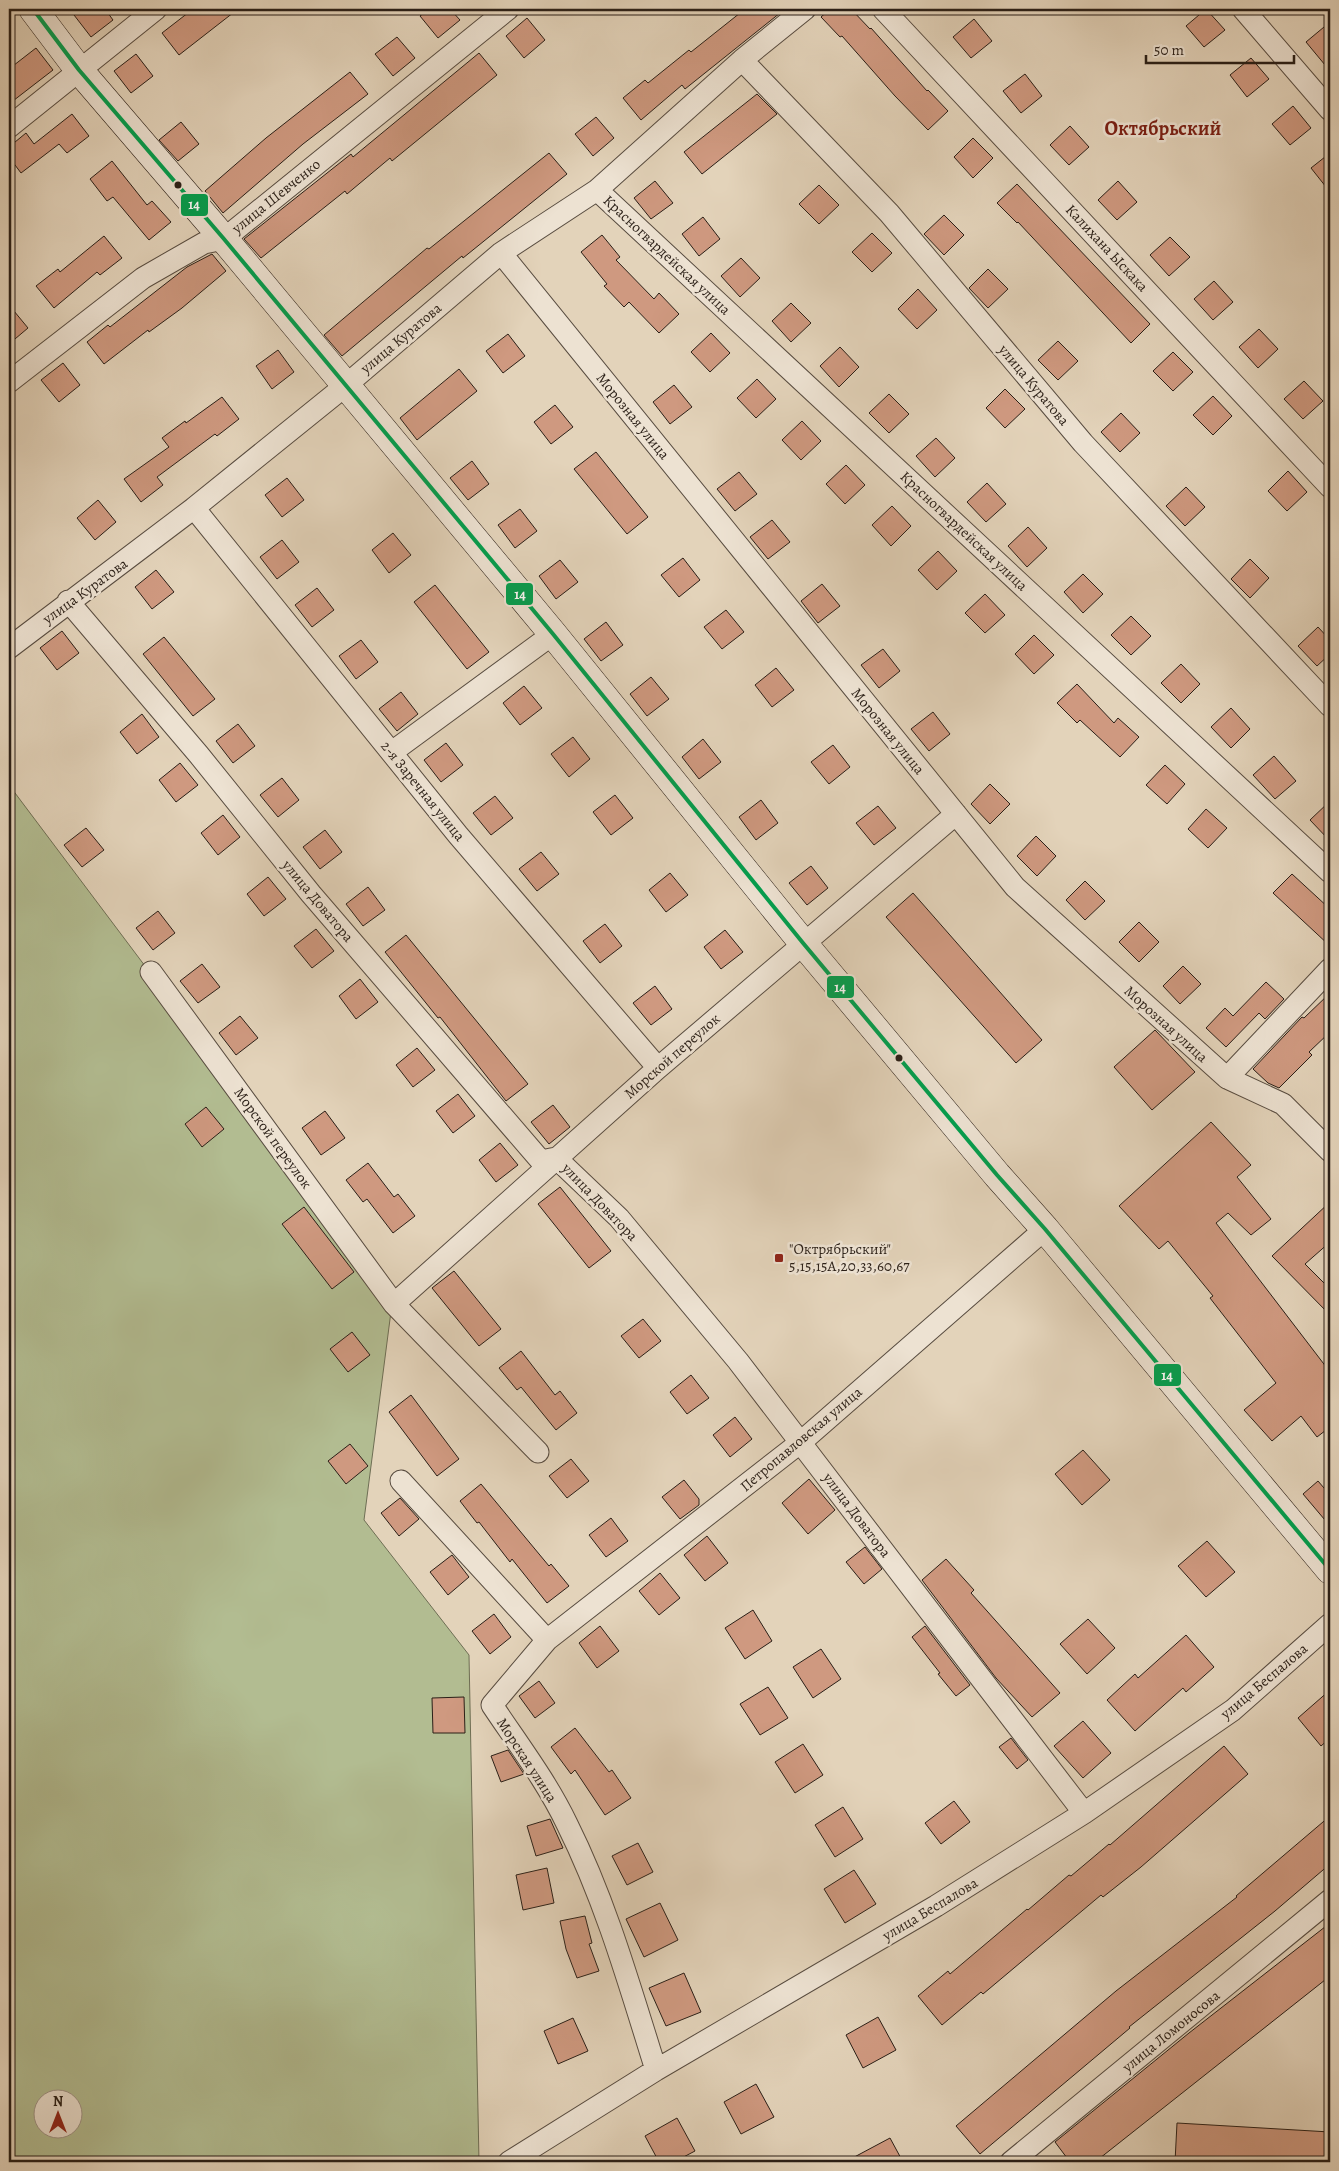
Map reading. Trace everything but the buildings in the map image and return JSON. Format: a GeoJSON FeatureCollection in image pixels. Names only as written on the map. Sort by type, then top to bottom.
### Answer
{"type":"FeatureCollection","features":[{"type":"Feature","properties":{"kind":"main road"},"geometry":{"type":"LineString","coordinates":[[33,9],[79,70],[224,239],[553,634],[803,943],[997,1175],[1045,1228],[1330,1570]]}},
{"type":"Feature","properties":{"kind":"street"},"geometry":{"type":"LineString","coordinates":[[9,127],[156,9]]}},
{"type":"Feature","properties":{"kind":"street","name":"улица Шевченко"},"geometry":{"type":"LineString","coordinates":[[9,382],[42,354],[143,278],[204,243],[224,239],[508,9]]}},
{"type":"Feature","properties":{"kind":"street","name":"улица Куратова"},"geometry":{"type":"LineString","coordinates":[[9,648],[194,508],[345,386],[501,253],[597,190],[742,60],[805,9]]}},
{"type":"Feature","properties":{"kind":"street","name":"Калихана Ыскака"},"geometry":{"type":"LineString","coordinates":[[883,9],[1330,487]]}},
{"type":"Feature","properties":{"kind":"street"},"geometry":{"type":"LineString","coordinates":[[1243,9],[1330,110]]}},
{"type":"Feature","properties":{"kind":"street","name":"улица Куратова"},"geometry":{"type":"LineString","coordinates":[[742,60],[889,213],[1083,442],[1330,706]]}},
{"type":"Feature","properties":{"kind":"street","name":"Красногвардейская улица"},"geometry":{"type":"LineString","coordinates":[[597,190],[1330,872]]}},
{"type":"Feature","properties":{"kind":"street","name":"Морозная улица"},"geometry":{"type":"LineString","coordinates":[[501,253],[1015,887],[1227,1078],[1283,1104],[1330,1151]]}},
{"type":"Feature","properties":{"kind":"street","name":"2-я Заречная улица"},"geometry":{"type":"LineString","coordinates":[[194,508],[458,834],[658,1068]]}},
{"type":"Feature","properties":{"kind":"street","name":"улица Доватора"},"geometry":{"type":"LineString","coordinates":[[68,602],[198,755],[311,894],[541,1161],[556,1158],[619,1218],[738,1361],[1084,1813]]}},
{"type":"Feature","properties":{"kind":"street"},"geometry":{"type":"LineString","coordinates":[[392,752],[553,634]]}},
{"type":"Feature","properties":{"kind":"street","name":"Морской переулок"},"geometry":{"type":"LineString","coordinates":[[394,1304],[658,1068],[956,814]]}},
{"type":"Feature","properties":{"kind":"street"},"geometry":{"type":"LineString","coordinates":[[1227,1078],[1330,970]]}},
{"type":"Feature","properties":{"kind":"street","name":"Морской переулок"},"geometry":{"type":"LineString","coordinates":[[151,972],[394,1304],[538,1452]]}},
{"type":"Feature","properties":{"kind":"street","name":"Петропавловская улица"},"geometry":{"type":"LineString","coordinates":[[547,1640],[801,1442],[1045,1228]]}},
{"type":"Feature","properties":{"kind":"street"},"geometry":{"type":"LineString","coordinates":[[401,1481],[547,1640]]}},
{"type":"Feature","properties":{"kind":"street","name":"улица Беспалова"},"geometry":{"type":"LineString","coordinates":[[509,2162],[656,2070],[936,1906],[1084,1813],[1233,1710],[1330,1624]]}},
{"type":"Feature","properties":{"kind":"street","name":"Морская улица"},"geometry":{"type":"LineString","coordinates":[[547,1640],[492,1705],[543,1781],[588,1867],[656,2070]]}},
{"type":"Feature","properties":{"kind":"street","name":"улица Ломоносова"},"geometry":{"type":"LineString","coordinates":[[1011,2162],[1330,1900]]}},
{"type":"Feature","properties":{"kind":"green space"},"geometry":{"type":"Polygon","coordinates":[[[9,785],[393,1296],[364,1520],[469,1655],[479,2162],[9,2162],[9,785]]]}},
{"type":"Feature","properties":{"kind":"transit line","name":"14"},"geometry":{"type":"LineString","coordinates":[[33,9],[79,70],[224,239],[553,634],[803,943],[1330,1570]]}},
{"type":"Feature","properties":{"kind":"place","name":"\"Октрябрьский\" 5,15,15А,20,33,60,67"},"geometry":{"type":"Point","coordinates":[779,1258]}},
{"type":"Feature","properties":{"kind":"district","name":"Октябрьский"},"geometry":{"type":"Point","coordinates":[1163,128]}}]}
